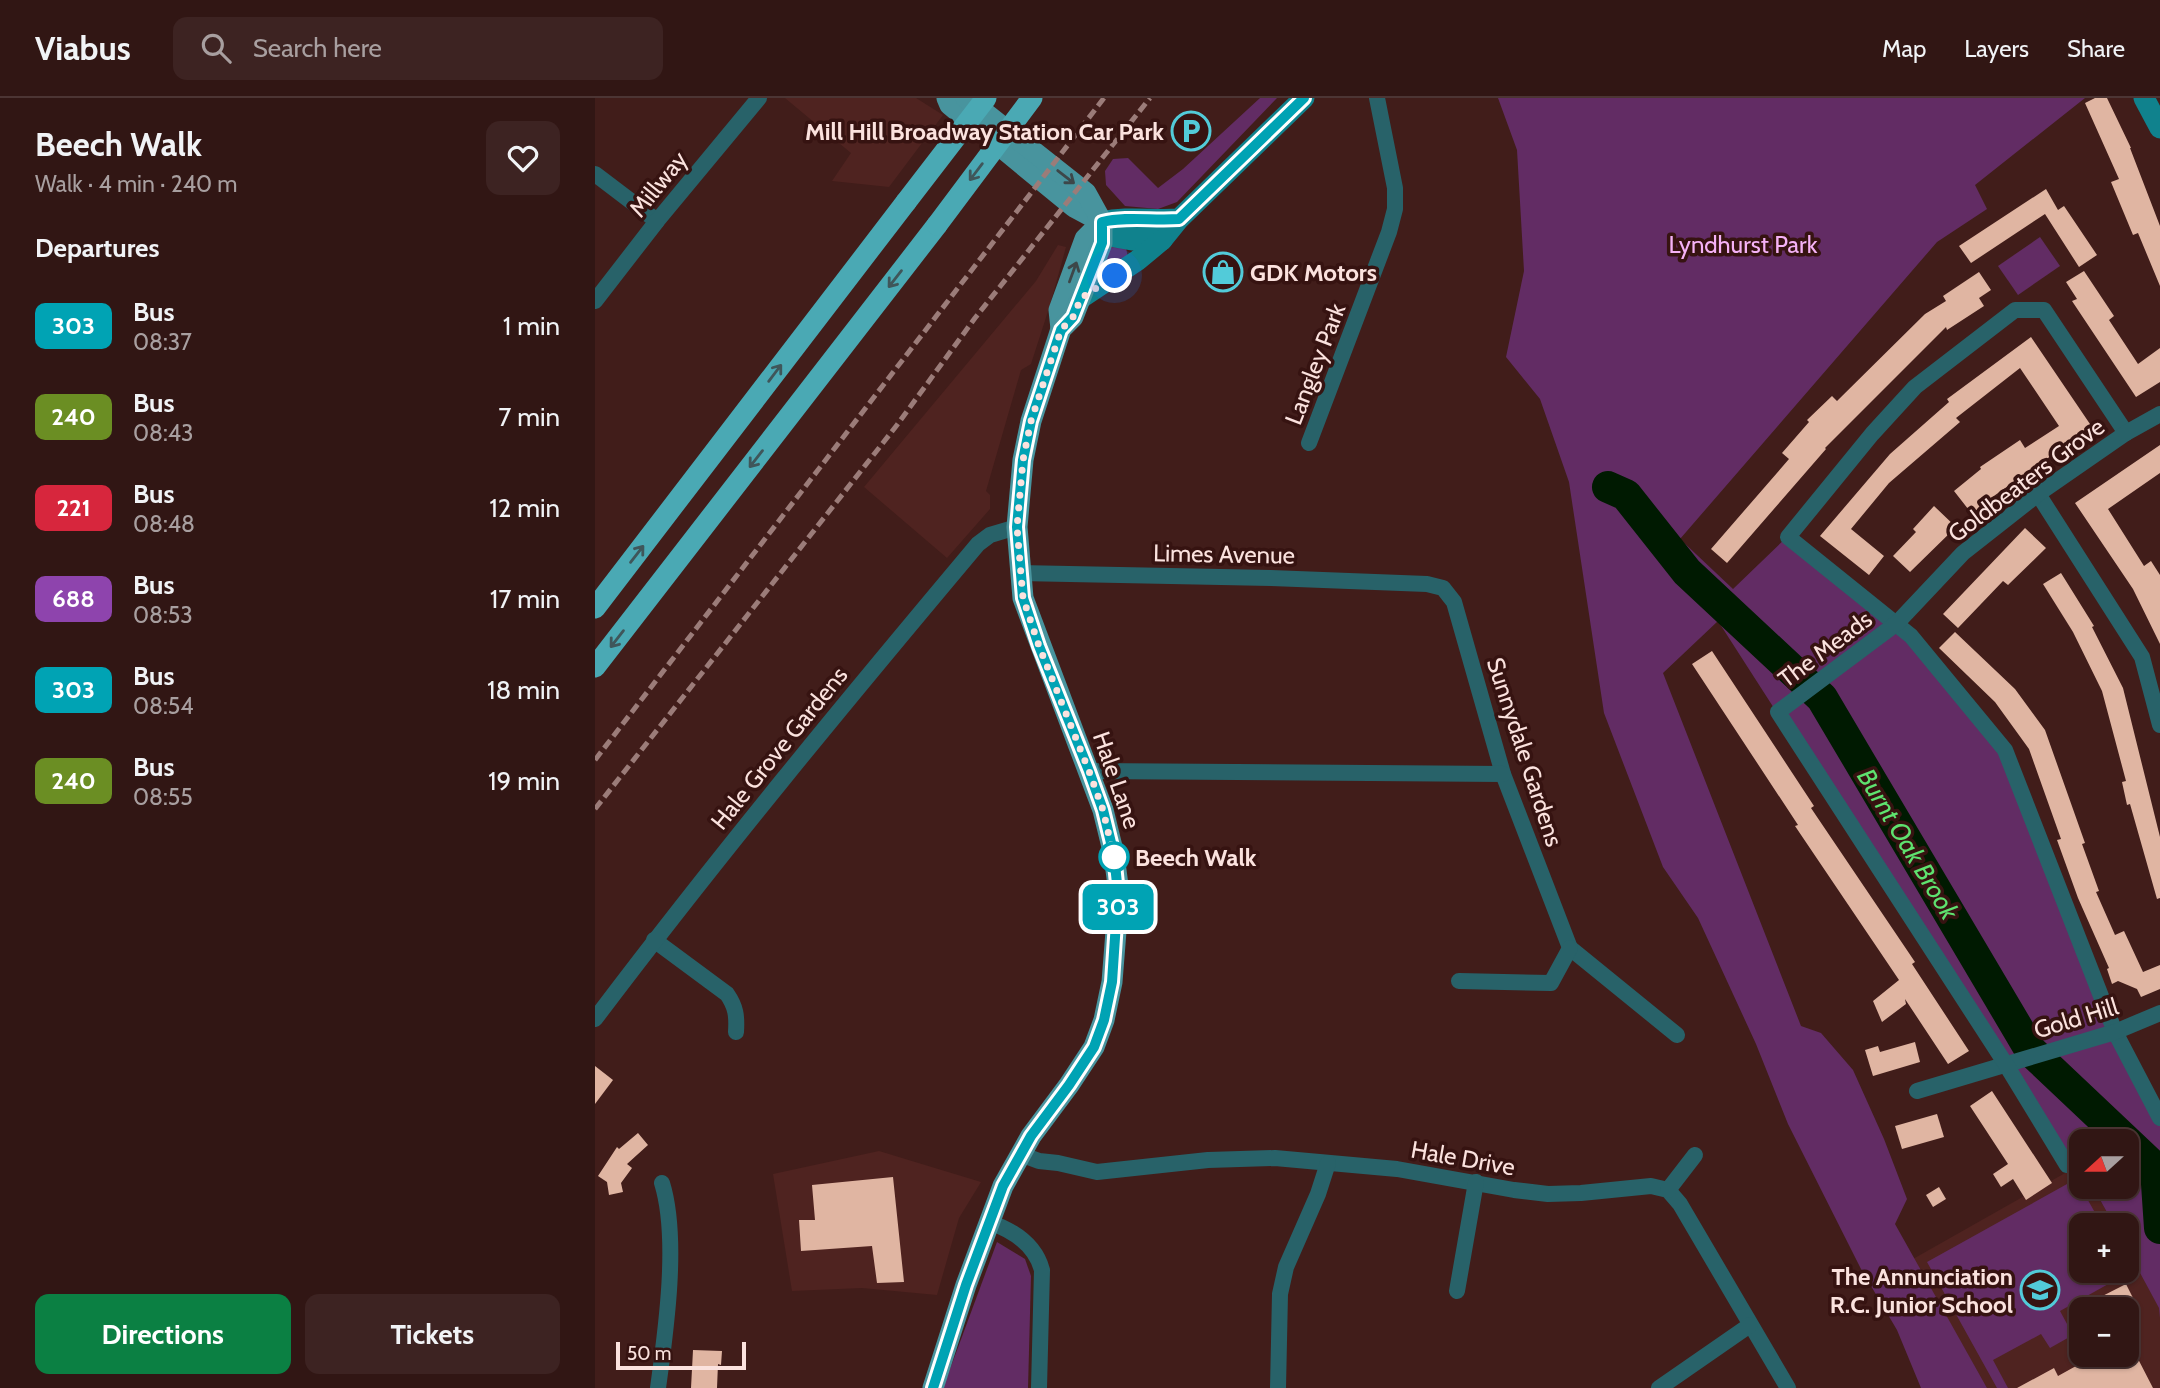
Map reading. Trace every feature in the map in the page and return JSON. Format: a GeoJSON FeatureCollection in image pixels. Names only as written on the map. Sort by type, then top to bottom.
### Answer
{"type":"FeatureCollection","features":[{"type":"Feature","properties":{"kind":"highway"},"geometry":{"type":"LineString","coordinates":[[595,608],[986,98]]}},
{"type":"Feature","properties":{"kind":"highway"},"geometry":{"type":"LineString","coordinates":[[595,667],[1032,98]]}},
{"type":"Feature","properties":{"kind":"main road"},"geometry":{"type":"LineString","coordinates":[[947,98],[950,105],[1074,207],[1102,222]]}},
{"type":"Feature","properties":{"kind":"main road"},"geometry":{"type":"LineString","coordinates":[[966,98],[1086,193],[1102,222]]}},
{"type":"Feature","properties":{"kind":"main road","name":"Hale Lane"},"geometry":{"type":"LineString","coordinates":[[1061,330],[1073,317],[1102,243],[1102,222]]}},
{"type":"Feature","properties":{"kind":"main road","name":"Hale Lane"},"geometry":{"type":"LineString","coordinates":[[933,1388],[1003,1186],[1020,1154],[1094,1047],[1104,1020],[1112,982],[1118,893],[1114,855],[1103,810],[1023,598],[1017,527],[1023,460],[1031,421],[1061,330],[1059,310],[1085,239],[1102,222]]}},
{"type":"Feature","properties":{"kind":"street","name":"Millway"},"geometry":{"type":"LineString","coordinates":[[595,301],[759,98]]}},
{"type":"Feature","properties":{"kind":"street"},"geometry":{"type":"LineString","coordinates":[[1081,298],[1162,240],[1179,219],[1304,98]]}},
{"type":"Feature","properties":{"kind":"street","name":"Langley Park"},"geometry":{"type":"LineString","coordinates":[[1309,443],[1389,232],[1395,209],[1395,187],[1377,98]]}},
{"type":"Feature","properties":{"kind":"street"},"geometry":{"type":"LineString","coordinates":[[2144,98],[2160,128]]}},
{"type":"Feature","properties":{"kind":"street"},"geometry":{"type":"LineString","coordinates":[[595,174],[657,221]]}},
{"type":"Feature","properties":{"kind":"street"},"geometry":{"type":"LineString","coordinates":[[1162,240],[1115,237],[1102,222],[1121,217],[1138,220],[1179,219]]}},
{"type":"Feature","properties":{"kind":"street","name":"The Meads"},"geometry":{"type":"LineString","coordinates":[[2126,433],[2044,310],[2015,310],[1915,387],[1872,434],[1787,537],[1911,636],[2005,750],[2115,1032],[2160,1118]]}},
{"type":"Feature","properties":{"kind":"street","name":"Goldbeaters Grove"},"geometry":{"type":"LineString","coordinates":[[1897,623],[1963,552],[2038,494],[2126,433],[2160,414]]}},
{"type":"Feature","properties":{"kind":"street"},"geometry":{"type":"LineString","coordinates":[[2038,494],[2142,657],[2160,725]]}},
{"type":"Feature","properties":{"kind":"street","name":"Hale Grove Gardens"},"geometry":{"type":"LineString","coordinates":[[595,1019],[654,940],[827,722],[978,544],[989,535],[1017,527]]}},
{"type":"Feature","properties":{"kind":"street","name":"Limes Avenue"},"geometry":{"type":"LineString","coordinates":[[1019,573],[1427,584]]}},
{"type":"Feature","properties":{"kind":"street","name":"Sunnydale Gardens"},"geometry":{"type":"LineString","coordinates":[[1427,584],[1443,588],[1454,602],[1503,774],[1570,948]]}},
{"type":"Feature","properties":{"kind":"street","name":"The Meads"},"geometry":{"type":"LineString","coordinates":[[1897,623],[1778,712],[2005,1063],[2067,1165]]}},
{"type":"Feature","properties":{"kind":"street"},"geometry":{"type":"LineString","coordinates":[[1089,771],[1503,774]]}},
{"type":"Feature","properties":{"kind":"street"},"geometry":{"type":"LineString","coordinates":[[654,940],[727,994],[734,1004],[736,1032]]}},
{"type":"Feature","properties":{"kind":"street"},"geometry":{"type":"LineString","coordinates":[[1459,981],[1551,983],[1570,948],[1677,1035]]}},
{"type":"Feature","properties":{"kind":"street","name":"Gold Hill"},"geometry":{"type":"LineString","coordinates":[[2005,1063],[2115,1032],[2160,1013]]}},
{"type":"Feature","properties":{"kind":"street"},"geometry":{"type":"LineString","coordinates":[[1917,1091],[2005,1063]]}},
{"type":"Feature","properties":{"kind":"street","name":"Hale Drive"},"geometry":{"type":"LineString","coordinates":[[1020,1154],[1039,1161],[1097,1172],[1208,1160],[1275,1158],[1397,1169],[1548,1194],[1651,1186],[1668,1190]]}},
{"type":"Feature","properties":{"kind":"street"},"geometry":{"type":"LineString","coordinates":[[1695,1155],[1668,1190],[1680,1203],[1788,1388]]}},
{"type":"Feature","properties":{"kind":"street"},"geometry":{"type":"LineString","coordinates":[[1277,1388],[1280,1294],[1286,1267],[1318,1194],[1328,1163]]}},
{"type":"Feature","properties":{"kind":"street"},"geometry":{"type":"LineString","coordinates":[[1457,1291],[1476,1182]]}},
{"type":"Feature","properties":{"kind":"street"},"geometry":{"type":"LineString","coordinates":[[658,1388],[666,1328],[669,1265],[669,1207],[664,1189]]}},
{"type":"Feature","properties":{"kind":"street"},"geometry":{"type":"LineString","coordinates":[[989,1222],[1010,1229],[1031,1248],[1039,1260],[1042,1270],[1039,1388]]}},
{"type":"Feature","properties":{"kind":"street"},"geometry":{"type":"LineString","coordinates":[[1659,1388],[1750,1325]]}},
{"type":"Feature","properties":{"kind":"shaded area"},"geometry":{"type":"Polygon","coordinates":[[[785,98],[916,98],[943,115],[889,187],[832,181],[851,153],[785,98]]]}},
{"type":"Feature","properties":{"kind":"shaded area"},"geometry":{"type":"Polygon","coordinates":[[[1058,245],[1066,247],[1050,305],[1031,364],[1021,370],[986,491],[990,495],[990,509],[947,558],[864,487],[1036,281],[1058,245]]]}},
{"type":"Feature","properties":{"kind":"shaded area"},"geometry":{"type":"Polygon","coordinates":[[[879,1151],[981,1182],[959,1218],[937,1295],[862,1288],[792,1291],[773,1174],[879,1151]]]}},
{"type":"Feature","properties":{"kind":"shaded area","name":"The Annunciation R.C. Junior School"},"geometry":{"type":"Polygon","coordinates":[[[2069,1171],[2069,1199],[2100,1199],[2107,1213],[2069,1213],[2069,1283],[2139,1283],[2139,1271],[2160,1309],[2160,1388],[1987,1388],[1913,1259],[2069,1171]]]}},
{"type":"Feature","properties":{"kind":"green space"},"geometry":{"type":"Polygon","coordinates":[[[1260,98],[1277,98],[1177,202],[1158,209],[1125,206],[1106,185],[1105,171],[1113,159],[1128,158],[1158,188],[1183,169],[1260,98]]]}},
{"type":"Feature","properties":{"kind":"green space","name":"Lyndhurst Park"},"geometry":{"type":"Polygon","coordinates":[[[1498,98],[2085,98],[1975,185],[1987,209],[1937,242],[1680,539],[1733,589],[1789,535],[1897,623],[2005,750],[2115,1032],[2160,1118],[2160,1318],[2159,1308],[2139,1271],[2139,1213],[2107,1213],[2100,1199],[2139,1199],[2139,1129],[2069,1129],[2069,1167],[1718,621],[1663,673],[1801,1026],[1821,1033],[1853,1070],[1907,1199],[1895,1224],[1987,1388],[1921,1388],[1897,1330],[1861,1269],[1788,1124],[1756,1044],[1698,918],[1663,867],[1604,713],[1569,482],[1540,399],[1506,357],[1524,271],[1517,150],[1498,98]]]}},
{"type":"Feature","properties":{"kind":"green space"},"geometry":{"type":"Polygon","coordinates":[[[2040,237],[2060,266],[2018,295],[1998,266],[2040,237]]]}},
{"type":"Feature","properties":{"kind":"green space"},"geometry":{"type":"Polygon","coordinates":[[[1114,246],[1126,247],[1128,259],[1097,281],[1108,249],[1114,246]]]}},
{"type":"Feature","properties":{"kind":"green space"},"geometry":{"type":"Polygon","coordinates":[[[2069,1183],[2069,1199],[2087,1199],[2095,1213],[2069,1213],[2069,1283],[2110,1283],[2085,1297],[2069,1297],[2069,1306],[2060,1311],[2069,1328],[2069,1337],[2050,1348],[2041,1334],[1993,1360],[2008,1388],[1997,1388],[1927,1262],[2069,1183]]]}},
{"type":"Feature","properties":{"kind":"green space"},"geometry":{"type":"Polygon","coordinates":[[[997,1242],[1025,1259],[1031,1276],[1028,1388],[943,1388],[997,1242]]]}},
{"type":"Feature","properties":{"kind":"building"},"geometry":{"type":"Polygon","coordinates":[[[2095,98],[2107,98],[2131,148],[2160,226],[2160,286],[2138,233],[2133,235],[2111,182],[2119,179],[2085,103],[2095,98]]]}},
{"type":"Feature","properties":{"kind":"building"},"geometry":{"type":"Polygon","coordinates":[[[2046,189],[2058,210],[2064,206],[2097,255],[2079,267],[2045,214],[1971,263],[1959,246],[2046,189]]]}},
{"type":"Feature","properties":{"kind":"building"},"geometry":{"type":"Polygon","coordinates":[[[2084,271],[2114,316],[2109,320],[2138,364],[2160,348],[2160,382],[2136,397],[2072,301],[2077,299],[2066,282],[2084,271]]]}},
{"type":"Feature","properties":{"kind":"building"},"geometry":{"type":"Polygon","coordinates":[[[1979,272],[1991,290],[1979,298],[1984,306],[1947,330],[1946,327],[1825,448],[1727,563],[1711,549],[1789,459],[1782,453],[1809,422],[1807,420],[1832,396],[1837,401],[1925,314],[1946,301],[1943,296],[1979,272]]]}},
{"type":"Feature","properties":{"kind":"building"},"geometry":{"type":"Polygon","coordinates":[[[2031,337],[2092,427],[1972,514],[1954,491],[1981,469],[1980,467],[2020,440],[2025,448],[2059,426],[2020,368],[1956,418],[1960,422],[1889,483],[1851,529],[1884,556],[1869,575],[1820,536],[1890,454],[1949,402],[1947,399],[2031,337]]]}},
{"type":"Feature","properties":{"kind":"building"},"geometry":{"type":"Polygon","coordinates":[[[2160,445],[2160,473],[2108,509],[2144,566],[2151,561],[2160,575],[2160,644],[2133,589],[2075,503],[2160,445]]]}},
{"type":"Feature","properties":{"kind":"building"},"geometry":{"type":"Polygon","coordinates":[[[1934,506],[1956,527],[1910,572],[1893,556],[1916,532],[1913,529],[1934,506]]]}},
{"type":"Feature","properties":{"kind":"building"},"geometry":{"type":"Polygon","coordinates":[[[2025,528],[2046,548],[2008,585],[2003,581],[1958,628],[1943,614],[2025,528]]]}},
{"type":"Feature","properties":{"kind":"building"},"geometry":{"type":"Polygon","coordinates":[[[2061,573],[2094,626],[2092,627],[2123,688],[2160,837],[2160,898],[2157,899],[2130,804],[2127,805],[2122,782],[2126,781],[2102,691],[2073,632],[2043,584],[2061,573]]]}},
{"type":"Feature","properties":{"kind":"building"},"geometry":{"type":"Polygon","coordinates":[[[1955,632],[2015,689],[2045,730],[2085,843],[2082,844],[2099,891],[2096,892],[2115,935],[2124,931],[2143,972],[2160,965],[2160,989],[2141,997],[2137,989],[2118,981],[2112,984],[2107,969],[2109,968],[2078,898],[2057,840],[2061,839],[2029,749],[1995,702],[1939,648],[1955,632]]]}},
{"type":"Feature","properties":{"kind":"building"},"geometry":{"type":"Polygon","coordinates":[[[1712,651],[1814,806],[1811,808],[1915,962],[1912,964],[1969,1051],[1948,1064],[1905,999],[1906,1004],[1882,1022],[1873,1001],[1899,980],[1795,826],[1798,825],[1692,664],[1712,651]]]}},
{"type":"Feature","properties":{"kind":"building"},"geometry":{"type":"Polygon","coordinates":[[[1915,1042],[1920,1062],[1873,1076],[1865,1050],[1878,1046],[1880,1052],[1915,1042]]]}},
{"type":"Feature","properties":{"kind":"building"},"geometry":{"type":"Polygon","coordinates":[[[595,1066],[613,1080],[595,1104],[595,1066]]]}},
{"type":"Feature","properties":{"kind":"building"},"geometry":{"type":"Polygon","coordinates":[[[1992,1091],[2052,1183],[2026,1200],[2013,1179],[2001,1187],[1993,1174],[2008,1164],[1970,1106],[1992,1091]]]}},
{"type":"Feature","properties":{"kind":"building"},"geometry":{"type":"Polygon","coordinates":[[[1937,1114],[1944,1137],[1902,1149],[1895,1126],[1937,1114]]]}},
{"type":"Feature","properties":{"kind":"building"},"geometry":{"type":"Polygon","coordinates":[[[638,1133],[648,1145],[627,1164],[632,1168],[621,1183],[623,1192],[609,1195],[607,1182],[598,1176],[617,1147],[619,1149],[638,1133]]]}},
{"type":"Feature","properties":{"kind":"building"},"geometry":{"type":"Polygon","coordinates":[[[893,1177],[904,1282],[877,1283],[872,1246],[801,1251],[799,1220],[815,1220],[812,1185],[893,1177]]]}},
{"type":"Feature","properties":{"kind":"building"},"geometry":{"type":"Polygon","coordinates":[[[1939,1187],[1946,1199],[1933,1207],[1926,1195],[1939,1187]]]}},
{"type":"Feature","properties":{"kind":"building"},"geometry":{"type":"Polygon","coordinates":[[[2126,1284],[2132,1297],[2101,1297],[2126,1284]]]}},
{"type":"Feature","properties":{"kind":"building"},"geometry":{"type":"Polygon","coordinates":[[[693,1350],[722,1351],[721,1365],[718,1364],[717,1388],[691,1388],[693,1350]]]}},
{"type":"Feature","properties":{"kind":"building"},"geometry":{"type":"Polygon","coordinates":[[[2139,1361],[2153,1388],[2017,1388],[2054,1368],[2058,1376],[2074,1367],[2139,1367],[2139,1361]]]}},
{"type":"Feature","properties":{"kind":"waterway","name":"Burnt Oak Brook"},"geometry":{"type":"LineString","coordinates":[[1608,487],[1626,495],[1687,572],[1822,698],[2031,1051],[2156,1169],[2160,1228]]}},
{"type":"Feature","properties":{"kind":"railway"},"geometry":{"type":"LineString","coordinates":[[595,760],[1104,98]]}},
{"type":"Feature","properties":{"kind":"railway"},"geometry":{"type":"LineString","coordinates":[[595,809],[897,425],[975,318],[1150,98]]}},
{"type":"Feature","properties":{"kind":"bus line","name":"303"},"geometry":{"type":"LineString","coordinates":[[933,1388],[966,1285],[1003,1186],[1031,1136],[1094,1047],[1104,1020],[1112,982],[1117,934],[1118,893],[1114,855],[1103,810],[1023,598],[1017,527],[1023,460],[1031,421],[1061,330],[1073,317],[1102,243],[1102,222],[1121,217],[1155,221],[1179,219],[1304,98]]}},
{"type":"Feature","properties":{"kind":"place","name":"Mill Hill Broadway Station Car Park"},"geometry":{"type":"Point","coordinates":[1191,131]}},
{"type":"Feature","properties":{"kind":"place","name":"GDK Motors"},"geometry":{"type":"Point","coordinates":[1223,272]}},
{"type":"Feature","properties":{"kind":"place","name":"Beech Walk"},"geometry":{"type":"Point","coordinates":[1114,857]}},
{"type":"Feature","properties":{"kind":"place","name":"The Annunciation R.C. Junior School"},"geometry":{"type":"Point","coordinates":[2040,1290]}},
{"type":"Feature","properties":{"kind":"route"},"geometry":{"type":"LineString","coordinates":[[1114,857],[1103,810],[1023,598],[1017,527],[1023,460],[1031,421],[1061,330],[1073,317],[1081,298],[1115,276]]}}]}
